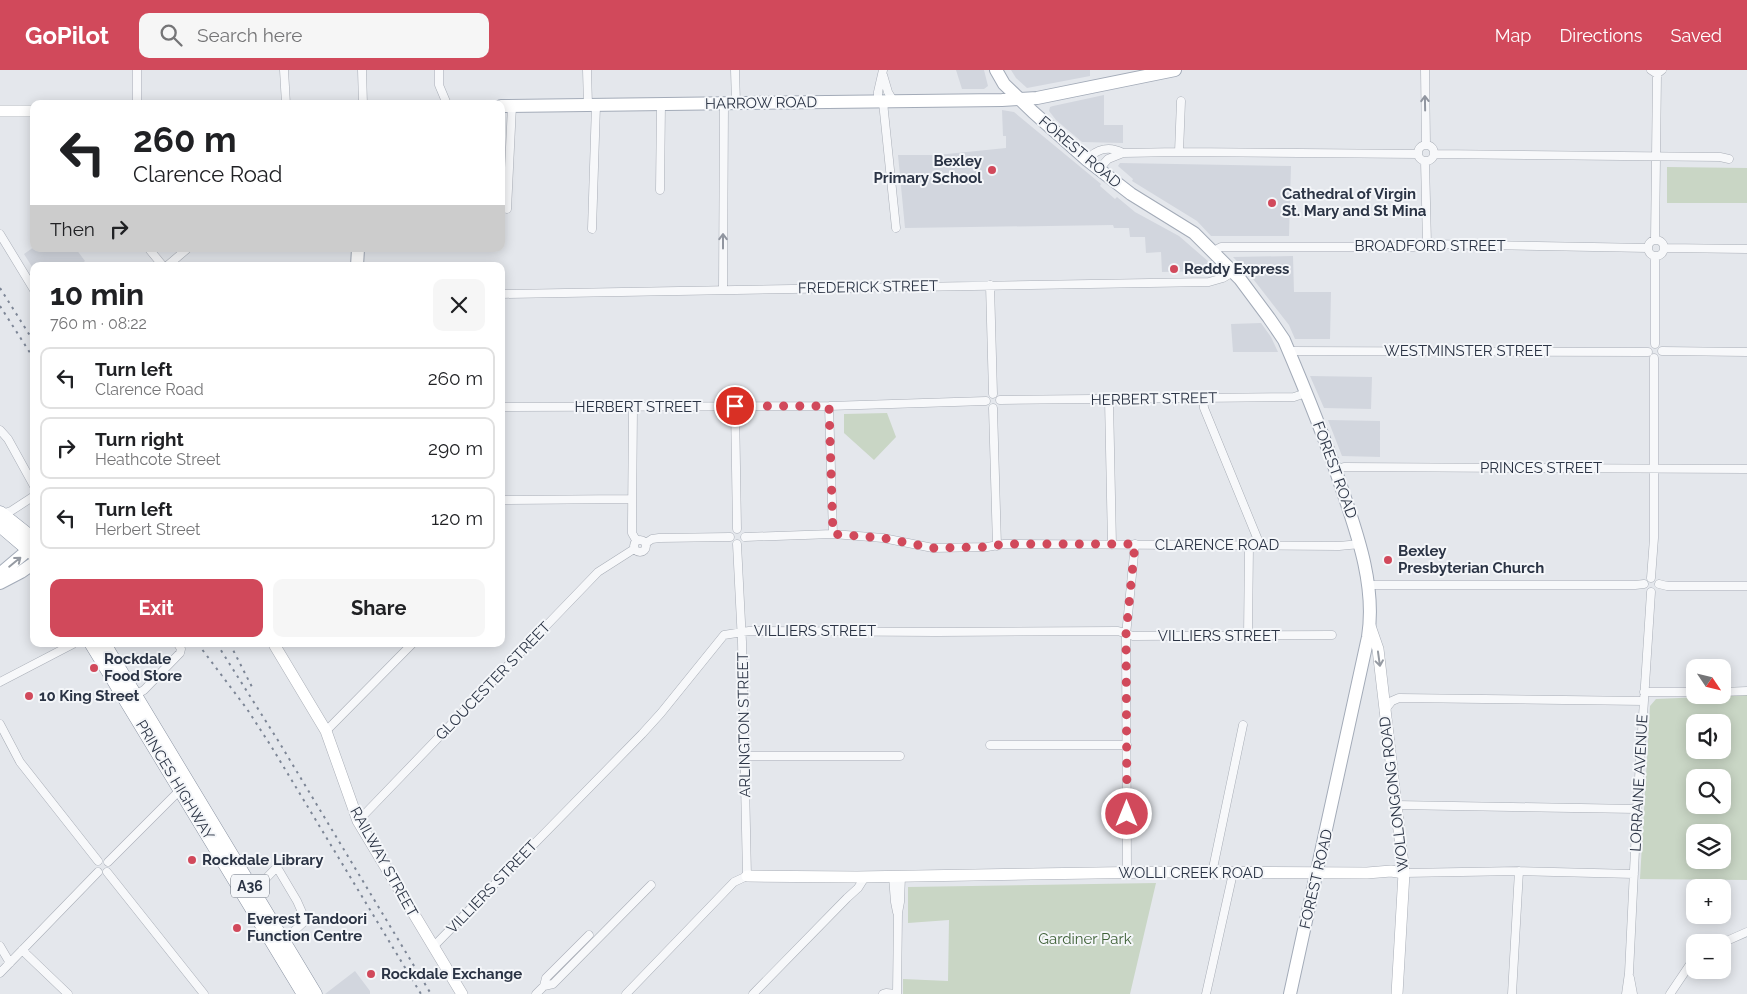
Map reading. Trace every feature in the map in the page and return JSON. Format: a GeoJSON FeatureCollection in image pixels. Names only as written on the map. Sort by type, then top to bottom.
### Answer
{"type":"FeatureCollection","features":[{"type":"Feature","properties":{"kind":"highway"},"geometry":{"type":"LineString","coordinates":[[1,518],[30,526]]}},
{"type":"Feature","properties":{"kind":"highway"},"geometry":{"type":"LineString","coordinates":[[1,518],[30,547]]}},
{"type":"Feature","properties":{"kind":"highway","name":"PRINCES HIGHWAY"},"geometry":{"type":"LineString","coordinates":[[94,647],[131,698]]}},
{"type":"Feature","properties":{"kind":"highway","name":"PRINCES HIGHWAY"},"geometry":{"type":"LineString","coordinates":[[106,647],[131,698],[184,786],[280,945],[315,994]]}},
{"type":"Feature","properties":{"kind":"highway","name":"PRINCES HIGHWAY"},"geometry":{"type":"LineString","coordinates":[[280,945],[304,994]]}},
{"type":"Feature","properties":{"kind":"main road","name":"FOREST ROAD"},"geometry":{"type":"LineString","coordinates":[[996,70],[1004,84],[1087,160],[1131,194],[1189,229],[1233,272],[1275,326],[1306,392],[1360,544],[1368,585],[1370,626],[1290,994]]}},
{"type":"Feature","properties":{"kind":"main road","name":"HARROW ROAD"},"geometry":{"type":"LineString","coordinates":[[507,106],[885,102],[1037,98],[1175,70]]}},
{"type":"Feature","properties":{"kind":"main road"},"geometry":{"type":"LineString","coordinates":[[0,574],[30,552]]}},
{"type":"Feature","properties":{"kind":"main road"},"geometry":{"type":"LineString","coordinates":[[0,583],[21,572],[30,556]]}},
{"type":"Feature","properties":{"kind":"street"},"geometry":{"type":"LineString","coordinates":[[137,70],[137,100]]}},
{"type":"Feature","properties":{"kind":"street"},"geometry":{"type":"LineString","coordinates":[[284,70],[286,100]]}},
{"type":"Feature","properties":{"kind":"street"},"geometry":{"type":"LineString","coordinates":[[362,70],[363,100]]}},
{"type":"Feature","properties":{"kind":"street"},"geometry":{"type":"LineString","coordinates":[[439,70],[439,85],[445,100]]}},
{"type":"Feature","properties":{"kind":"street"},"geometry":{"type":"LineString","coordinates":[[587,70],[592,105],[592,229]]}},
{"type":"Feature","properties":{"kind":"street"},"geometry":{"type":"LineString","coordinates":[[723,290],[730,103],[735,70]]}},
{"type":"Feature","properties":{"kind":"street"},"geometry":{"type":"LineString","coordinates":[[1424,70],[1426,145]]}},
{"type":"Feature","properties":{"kind":"street"},"geometry":{"type":"LineString","coordinates":[[1655,240],[1657,71]]}},
{"type":"Feature","properties":{"kind":"street"},"geometry":{"type":"LineString","coordinates":[[883,73],[888,92],[885,102],[896,228]]}},
{"type":"Feature","properties":{"kind":"street"},"geometry":{"type":"LineString","coordinates":[[883,73],[878,92],[885,102]]}},
{"type":"Feature","properties":{"kind":"street"},"geometry":{"type":"LineString","coordinates":[[1180,152],[1181,101]]}},
{"type":"Feature","properties":{"kind":"street"},"geometry":{"type":"LineString","coordinates":[[660,190],[661,104]]}},
{"type":"Feature","properties":{"kind":"street"},"geometry":{"type":"LineString","coordinates":[[507,106],[507,209]]}},
{"type":"Feature","properties":{"kind":"street"},"geometry":{"type":"LineString","coordinates":[[0,111],[30,111]]}},
{"type":"Feature","properties":{"kind":"street"},"geometry":{"type":"LineString","coordinates":[[1426,145],[1432,147],[1434,154],[1431,160],[1425,161],[1418,154],[1420,148],[1426,145]]}},
{"type":"Feature","properties":{"kind":"street"},"geometry":{"type":"LineString","coordinates":[[1087,160],[1100,150],[1116,149],[1124,153]]}},
{"type":"Feature","properties":{"kind":"street"},"geometry":{"type":"LineString","coordinates":[[1099,169],[1108,159],[1124,153],[1418,154]]}},
{"type":"Feature","properties":{"kind":"street"},"geometry":{"type":"LineString","coordinates":[[1434,154],[1720,157],[1729,159]]}},
{"type":"Feature","properties":{"kind":"street"},"geometry":{"type":"LineString","coordinates":[[1425,161],[1427,244]]}},
{"type":"Feature","properties":{"kind":"street"},"geometry":{"type":"LineString","coordinates":[[0,234],[30,283]]}},
{"type":"Feature","properties":{"kind":"street"},"geometry":{"type":"LineString","coordinates":[[1655,240],[1662,242],[1664,248],[1662,254],[1655,256]]}},
{"type":"Feature","properties":{"kind":"street"},"geometry":{"type":"LineString","coordinates":[[1655,240],[1651,242],[1648,248],[1651,254],[1655,256]]}},
{"type":"Feature","properties":{"kind":"street","name":"BROADFORD STREET"},"geometry":{"type":"LineString","coordinates":[[1212,252],[1222,247],[1414,247],[1427,244],[1648,248]]}},
{"type":"Feature","properties":{"kind":"street"},"geometry":{"type":"LineString","coordinates":[[1664,248],[1747,249]]}},
{"type":"Feature","properties":{"kind":"street"},"geometry":{"type":"LineString","coordinates":[[151,252],[160,262]]}},
{"type":"Feature","properties":{"kind":"street"},"geometry":{"type":"LineString","coordinates":[[174,262],[184,252]]}},
{"type":"Feature","properties":{"kind":"street"},"geometry":{"type":"LineString","coordinates":[[1655,256],[1655,344]]}},
{"type":"Feature","properties":{"kind":"street","name":"FREDERICK STREET"},"geometry":{"type":"LineString","coordinates":[[505,294],[1209,282],[1223,278],[1233,272]]}},
{"type":"Feature","properties":{"kind":"street"},"geometry":{"type":"LineString","coordinates":[[990,285],[993,394]]}},
{"type":"Feature","properties":{"kind":"street"},"geometry":{"type":"LineString","coordinates":[[1655,344],[1660,347],[1662,352]]}},
{"type":"Feature","properties":{"kind":"street"},"geometry":{"type":"LineString","coordinates":[[1654,358],[1648,352],[1649,347],[1655,344]]}},
{"type":"Feature","properties":{"kind":"street","name":"WESTMINSTER STREET"},"geometry":{"type":"LineString","coordinates":[[1288,351],[1648,352]]}},
{"type":"Feature","properties":{"kind":"street"},"geometry":{"type":"LineString","coordinates":[[1654,358],[1662,352],[1747,352]]}},
{"type":"Feature","properties":{"kind":"street"},"geometry":{"type":"LineString","coordinates":[[1651,578],[1653,546],[1654,358]]}},
{"type":"Feature","properties":{"kind":"street","name":"HERBERT STREET"},"geometry":{"type":"LineString","coordinates":[[1000,400],[1294,397],[1306,392]]}},
{"type":"Feature","properties":{"kind":"street"},"geometry":{"type":"LineString","coordinates":[[993,394],[998,395],[1000,400],[999,406],[993,408],[988,406],[986,401],[988,396],[993,394]]}},
{"type":"Feature","properties":{"kind":"street"},"geometry":{"type":"LineString","coordinates":[[1204,398],[1204,408],[1259,546]]}},
{"type":"Feature","properties":{"kind":"street"},"geometry":{"type":"LineString","coordinates":[[1108,400],[1112,545]]}},
{"type":"Feature","properties":{"kind":"street","name":"HERBERT STREET"},"geometry":{"type":"LineString","coordinates":[[505,407],[829,406],[986,401]]}},
{"type":"Feature","properties":{"kind":"street"},"geometry":{"type":"LineString","coordinates":[[735,406],[737,530]]}},
{"type":"Feature","properties":{"kind":"street"},"geometry":{"type":"LineString","coordinates":[[829,406],[833,534]]}},
{"type":"Feature","properties":{"kind":"street"},"geometry":{"type":"LineString","coordinates":[[633,407],[631,498],[632,533],[636,540]]}},
{"type":"Feature","properties":{"kind":"street"},"geometry":{"type":"LineString","coordinates":[[993,408],[997,546]]}},
{"type":"Feature","properties":{"kind":"street"},"geometry":{"type":"LineString","coordinates":[[0,430],[8,439],[30,479]]}},
{"type":"Feature","properties":{"kind":"street","name":"PRINCES STREET"},"geometry":{"type":"LineString","coordinates":[[1335,470],[1344,467],[1747,469]]}},
{"type":"Feature","properties":{"kind":"street"},"geometry":{"type":"LineString","coordinates":[[505,500],[631,498]]}},
{"type":"Feature","properties":{"kind":"street"},"geometry":{"type":"LineString","coordinates":[[1,518],[30,499]]}},
{"type":"Feature","properties":{"kind":"street"},"geometry":{"type":"LineString","coordinates":[[737,530],[742,531],[745,537],[742,542],[737,544],[732,542],[730,538],[732,532],[737,530]]}},
{"type":"Feature","properties":{"kind":"street","name":"CLARENCE ROAD"},"geometry":{"type":"LineString","coordinates":[[745,537],[833,534],[883,538],[933,548],[986,547],[1004,544],[1339,546],[1360,544]]}},
{"type":"Feature","properties":{"kind":"street"},"geometry":{"type":"LineString","coordinates":[[646,543],[652,539],[659,538],[730,538]]}},
{"type":"Feature","properties":{"kind":"street"},"geometry":{"type":"LineString","coordinates":[[636,540],[643,540],[646,543]]}},
{"type":"Feature","properties":{"kind":"street"},"geometry":{"type":"LineString","coordinates":[[636,540],[634,542],[634,549],[638,552],[643,552],[646,548],[646,543]]}},
{"type":"Feature","properties":{"kind":"street","name":"ARLINGTON STREET"},"geometry":{"type":"LineString","coordinates":[[737,544],[745,756],[747,876]]}},
{"type":"Feature","properties":{"kind":"street"},"geometry":{"type":"LineString","coordinates":[[1127,873],[1126,634],[1135,544]]}},
{"type":"Feature","properties":{"kind":"street"},"geometry":{"type":"LineString","coordinates":[[1248,636],[1249,546]]}},
{"type":"Feature","properties":{"kind":"street","name":"GLOUCESTER STREET"},"geometry":{"type":"LineString","coordinates":[[358,821],[598,572],[634,549]]}},
{"type":"Feature","properties":{"kind":"street"},"geometry":{"type":"LineString","coordinates":[[1368,585],[1635,585],[1644,584],[1646,580],[1655,578],[1659,584],[1667,586],[1747,586]]}},
{"type":"Feature","properties":{"kind":"street"},"geometry":{"type":"LineString","coordinates":[[1644,584],[1646,590],[1651,592],[1657,590],[1659,584]]}},
{"type":"Feature","properties":{"kind":"street","name":"LORRAINE AVENUE"},"geometry":{"type":"LineString","coordinates":[[1626,994],[1629,973],[1651,592]]}},
{"type":"Feature","properties":{"kind":"street","name":"WOLLONGONG ROAD"},"geometry":{"type":"LineString","coordinates":[[1370,626],[1378,649],[1384,692],[1384,711],[1404,873],[1397,994]]}},
{"type":"Feature","properties":{"kind":"street","name":"VILLIERS STREET"},"geometry":{"type":"LineString","coordinates":[[433,947],[648,727],[724,634],[741,631],[946,632],[1118,630],[1133,636],[1332,635]]}},
{"type":"Feature","properties":{"kind":"street"},"geometry":{"type":"LineString","coordinates":[[0,682],[67,647]]}},
{"type":"Feature","properties":{"kind":"street"},"geometry":{"type":"LineString","coordinates":[[131,698],[144,690],[180,653],[180,647]]}},
{"type":"Feature","properties":{"kind":"street","name":"RAILWAY STREET"},"geometry":{"type":"LineString","coordinates":[[273,647],[326,731],[358,821],[462,994]]}},
{"type":"Feature","properties":{"kind":"street"},"geometry":{"type":"LineString","coordinates":[[326,731],[409,647]]}},
{"type":"Feature","properties":{"kind":"street"},"geometry":{"type":"LineString","coordinates":[[1731,692],[1747,691]]}},
{"type":"Feature","properties":{"kind":"street"},"geometry":{"type":"LineString","coordinates":[[1384,692],[1399,698],[1644,701]]}},
{"type":"Feature","properties":{"kind":"street"},"geometry":{"type":"LineString","coordinates":[[1644,692],[1686,692]]}},
{"type":"Feature","properties":{"kind":"street"},"geometry":{"type":"LineString","coordinates":[[1384,711],[1392,701],[1399,698]]}},
{"type":"Feature","properties":{"kind":"street"},"geometry":{"type":"LineString","coordinates":[[0,724],[20,762],[98,861]]}},
{"type":"Feature","properties":{"kind":"street"},"geometry":{"type":"LineString","coordinates":[[1212,873],[1243,725]]}},
{"type":"Feature","properties":{"kind":"street"},"geometry":{"type":"LineString","coordinates":[[990,745],[1127,745]]}},
{"type":"Feature","properties":{"kind":"street"},"geometry":{"type":"LineString","coordinates":[[745,756],[900,756]]}},
{"type":"Feature","properties":{"kind":"street"},"geometry":{"type":"LineString","coordinates":[[108,862],[184,786]]}},
{"type":"Feature","properties":{"kind":"street"},"geometry":{"type":"LineString","coordinates":[[1396,805],[1637,809]]}},
{"type":"Feature","properties":{"kind":"street"},"geometry":{"type":"LineString","coordinates":[[98,861],[108,862]]}},
{"type":"Feature","properties":{"kind":"street"},"geometry":{"type":"LineString","coordinates":[[98,861],[96,868],[98,872]]}},
{"type":"Feature","properties":{"kind":"street"},"geometry":{"type":"LineString","coordinates":[[98,872],[102,874],[107,872],[110,866],[108,862]]}},
{"type":"Feature","properties":{"kind":"street"},"geometry":{"type":"LineString","coordinates":[[250,895],[275,869],[278,869],[297,901],[305,919],[280,945]]}},
{"type":"Feature","properties":{"kind":"street","name":"WOLLI CREEK ROAD"},"geometry":{"type":"LineString","coordinates":[[747,876],[861,877],[1127,873],[1367,873],[1394,871],[1404,873],[1519,871],[1634,874]]}},
{"type":"Feature","properties":{"kind":"street"},"geometry":{"type":"LineString","coordinates":[[1512,994],[1519,871]]}},
{"type":"Feature","properties":{"kind":"street"},"geometry":{"type":"LineString","coordinates":[[0,973],[98,872]]}},
{"type":"Feature","properties":{"kind":"street"},"geometry":{"type":"LineString","coordinates":[[107,872],[204,994]]}},
{"type":"Feature","properties":{"kind":"street"},"geometry":{"type":"LineString","coordinates":[[1206,994],[1233,873]]}},
{"type":"Feature","properties":{"kind":"street"},"geometry":{"type":"LineString","coordinates":[[626,994],[734,882],[747,876]]}},
{"type":"Feature","properties":{"kind":"street"},"geometry":{"type":"LineString","coordinates":[[883,994],[896,994],[897,876]]}},
{"type":"Feature","properties":{"kind":"street"},"geometry":{"type":"LineString","coordinates":[[753,994],[858,888],[861,877]]}},
{"type":"Feature","properties":{"kind":"street"},"geometry":{"type":"LineString","coordinates":[[544,986],[553,984],[651,885]]}},
{"type":"Feature","properties":{"kind":"street"},"geometry":{"type":"LineString","coordinates":[[1731,939],[1747,932]]}},
{"type":"Feature","properties":{"kind":"street"},"geometry":{"type":"LineString","coordinates":[[536,994],[544,986],[546,978],[589,935]]}},
{"type":"Feature","properties":{"kind":"street"},"geometry":{"type":"LineString","coordinates":[[0,946],[10,963]]}},
{"type":"Feature","properties":{"kind":"street"},"geometry":{"type":"LineString","coordinates":[[22,950],[68,994]]}},
{"type":"Feature","properties":{"kind":"street"},"geometry":{"type":"LineString","coordinates":[[1670,994],[1686,971]]}},
{"type":"Feature","properties":{"kind":"street","name":"LORRAINE AVENUE"},"geometry":{"type":"LineString","coordinates":[[1629,973],[1633,994]]}},
{"type":"Feature","properties":{"kind":"shaded area"},"geometry":{"type":"Polygon","coordinates":[[[956,70],[984,70],[988,86],[984,89],[962,89],[956,70]]]}},
{"type":"Feature","properties":{"kind":"shaded area"},"geometry":{"type":"Polygon","coordinates":[[[1011,70],[1090,70],[1090,76],[1027,88],[1016,78],[1011,70]]]}},
{"type":"Feature","properties":{"kind":"shaded area"},"geometry":{"type":"Polygon","coordinates":[[[1104,95],[1104,125],[1123,125],[1123,143],[1082,142],[1056,120],[1049,111],[1050,107],[1053,106],[1104,95]]]}},
{"type":"Feature","properties":{"kind":"shaded area","name":"Bexley Primary School"},"geometry":{"type":"Polygon","coordinates":[[[1002,110],[1014,112],[1101,184],[1100,186],[1115,199],[1117,197],[1135,212],[1179,236],[1209,262],[1210,269],[1207,271],[1162,272],[1161,252],[1146,253],[1145,237],[1130,237],[1129,228],[1114,228],[1113,225],[905,228],[898,155],[937,155],[1006,148],[1006,136],[1003,136],[1002,110]]]}},
{"type":"Feature","properties":{"kind":"shaded area"},"geometry":{"type":"Polygon","coordinates":[[[1120,163],[1291,166],[1289,236],[1211,236],[1197,221],[1132,181],[1133,179],[1118,166],[1120,163]]]}},
{"type":"Feature","properties":{"kind":"shaded area"},"geometry":{"type":"Polygon","coordinates":[[[30,250],[30,252],[78,252],[85,261],[30,262],[30,264],[24,254],[30,250]]]}},
{"type":"Feature","properties":{"kind":"shaded area"},"geometry":{"type":"Polygon","coordinates":[[[1293,256],[1294,292],[1331,292],[1330,339],[1295,339],[1289,325],[1250,275],[1233,257],[1293,256]]]}},
{"type":"Feature","properties":{"kind":"shaded area"},"geometry":{"type":"Polygon","coordinates":[[[1261,323],[1271,337],[1278,352],[1233,352],[1231,324],[1261,323]]]}},
{"type":"Feature","properties":{"kind":"shaded area"},"geometry":{"type":"Polygon","coordinates":[[[1310,376],[1372,377],[1371,409],[1324,408],[1310,376]]]}},
{"type":"Feature","properties":{"kind":"shaded area"},"geometry":{"type":"Polygon","coordinates":[[[1328,420],[1380,421],[1380,457],[1342,456],[1328,420]]]}},
{"type":"Feature","properties":{"kind":"shaded area"},"geometry":{"type":"Polygon","coordinates":[[[355,971],[370,991],[370,994],[325,994],[355,971]]]}},
{"type":"Feature","properties":{"kind":"green space"},"geometry":{"type":"Polygon","coordinates":[[[1667,167],[1747,168],[1747,203],[1667,203],[1667,167]]]}},
{"type":"Feature","properties":{"kind":"green space"},"geometry":{"type":"Polygon","coordinates":[[[887,413],[896,437],[874,460],[844,433],[844,414],[887,413]]]}},
{"type":"Feature","properties":{"kind":"green space"},"geometry":{"type":"Polygon","coordinates":[[[1747,695],[1747,880],[1640,879],[1650,706],[1656,699],[1686,698],[1686,704],[1731,704],[1731,696],[1747,695]]]}},
{"type":"Feature","properties":{"kind":"green space","name":"Gardiner Park"},"geometry":{"type":"Polygon","coordinates":[[[1156,883],[1130,994],[903,994],[903,979],[948,981],[949,920],[908,923],[908,887],[1156,883]]]}},
{"type":"Feature","properties":{"kind":"railway"},"geometry":{"type":"LineString","coordinates":[[0,288],[30,336]]}},
{"type":"Feature","properties":{"kind":"railway"},"geometry":{"type":"LineString","coordinates":[[0,306],[30,353]]}},
{"type":"Feature","properties":{"kind":"railway"},"geometry":{"type":"LineString","coordinates":[[200,647],[247,709],[271,746],[421,994]]}},
{"type":"Feature","properties":{"kind":"railway"},"geometry":{"type":"LineString","coordinates":[[219,647],[279,742],[431,994]]}},
{"type":"Feature","properties":{"kind":"railway"},"geometry":{"type":"LineString","coordinates":[[232,647],[252,687]]}},
{"type":"Feature","properties":{"kind":"place","name":"Bexley Primary School"},"geometry":{"type":"Point","coordinates":[992,170]}},
{"type":"Feature","properties":{"kind":"place","name":"Cathedral of Virgin St. Mary and St Mina"},"geometry":{"type":"Point","coordinates":[1272,203]}},
{"type":"Feature","properties":{"kind":"place","name":"Reddy Express"},"geometry":{"type":"Point","coordinates":[1174,269]}},
{"type":"Feature","properties":{"kind":"place","name":"Bexley Presbyterian Church"},"geometry":{"type":"Point","coordinates":[1388,560]}},
{"type":"Feature","properties":{"kind":"place","name":"Rockdale Food Store"},"geometry":{"type":"Point","coordinates":[94,668]}},
{"type":"Feature","properties":{"kind":"place","name":"10 King Street"},"geometry":{"type":"Point","coordinates":[29,696]}},
{"type":"Feature","properties":{"kind":"place","name":"Rockdale Library"},"geometry":{"type":"Point","coordinates":[192,860]}},
{"type":"Feature","properties":{"kind":"place","name":"Everest Tandoori Function Centre"},"geometry":{"type":"Point","coordinates":[237,928]}},
{"type":"Feature","properties":{"kind":"place","name":"Rockdale Exchange"},"geometry":{"type":"Point","coordinates":[371,974]}},
{"type":"Feature","properties":{"kind":"route"},"geometry":{"type":"LineString","coordinates":[[735,406],[829,406],[833,534],[883,538],[933,548],[986,547],[1004,544],[1135,544],[1126,634],[1127,814]]}}]}
